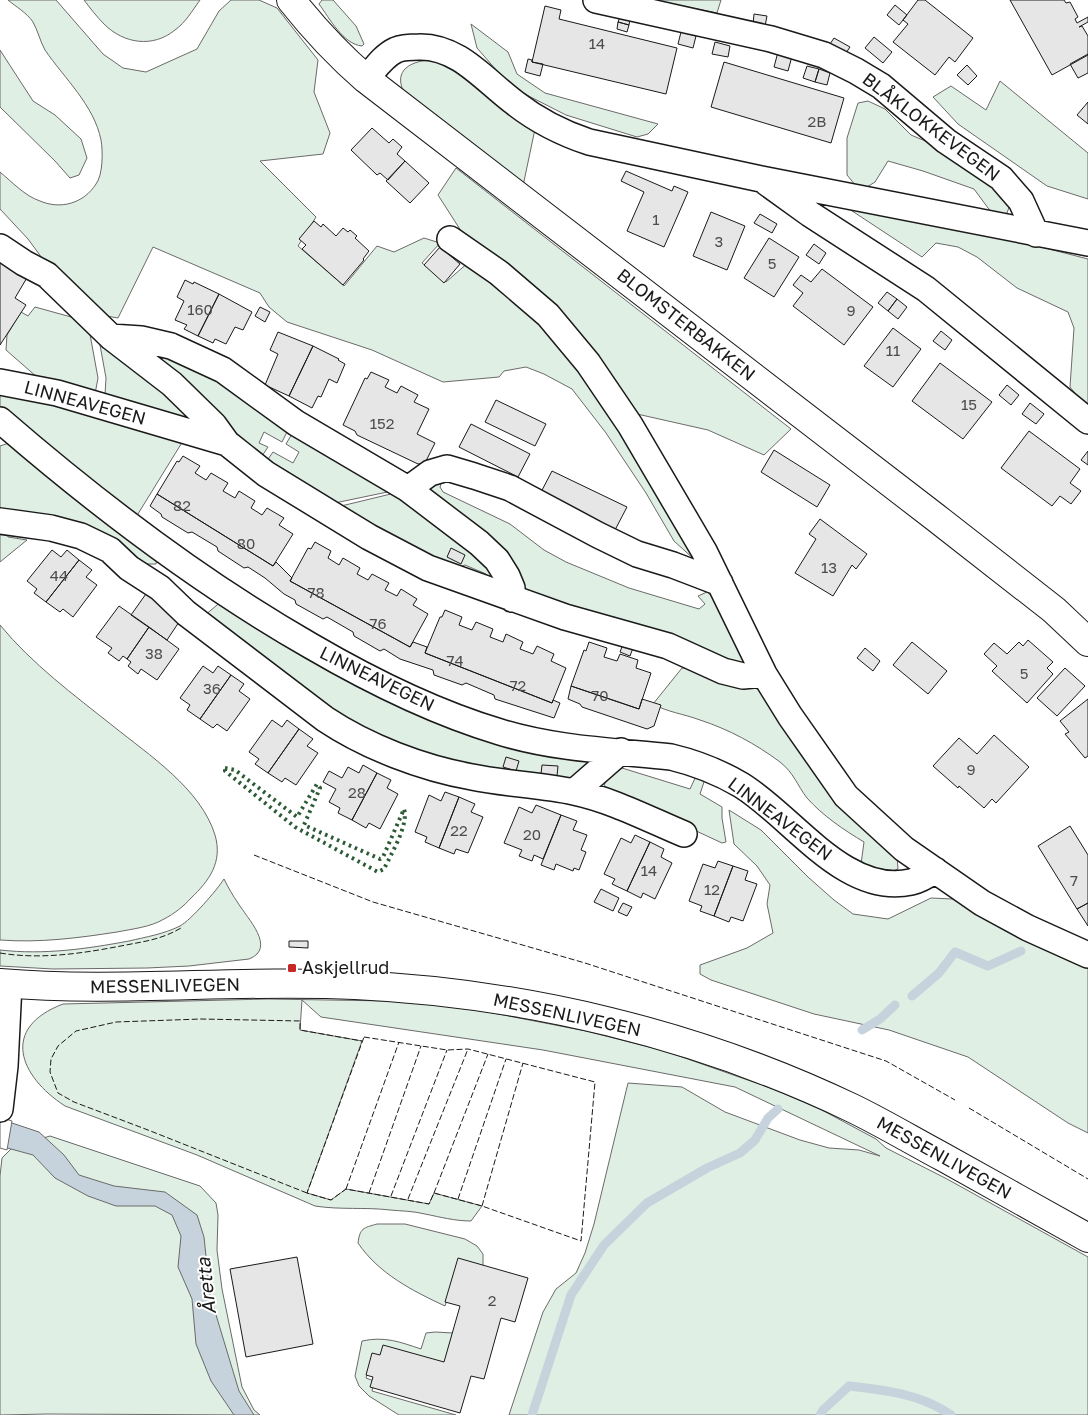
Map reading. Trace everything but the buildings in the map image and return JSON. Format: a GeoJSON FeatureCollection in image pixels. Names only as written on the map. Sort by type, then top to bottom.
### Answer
{"type":"FeatureCollection","features":[{"type":"Feature","properties":{"kind":"main road","name":"BLOMSTERBAKKEN"},"geometry":{"type":"LineString","coordinates":[[291,0],[311,26],[342,58],[366,79],[935,517],[1054,610],[1088,642]]}},
{"type":"Feature","properties":{"kind":"main road","name":"MESSENLIVEGEN"},"geometry":{"type":"LineString","coordinates":[[5,984],[75,987],[278,984],[354,985],[416,989],[481,997],[551,1009],[618,1024],[740,1060],[853,1109],[1088,1238]]}},
{"type":"Feature","properties":{"kind":"street","name":"BLÅKLOKKEVEGEN"},"geometry":{"type":"LineString","coordinates":[[596,0],[772,39],[824,55],[856,71],[881,86],[946,141],[1001,178],[1021,201],[1036,234]]}},
{"type":"Feature","properties":{"kind":"street"},"geometry":{"type":"LineString","coordinates":[[366,79],[385,57],[397,50],[424,47],[442,50],[466,62],[534,117],[565,134],[598,144],[761,179],[1088,243]]}},
{"type":"Feature","properties":{"kind":"street"},"geometry":{"type":"LineString","coordinates":[[761,179],[810,214],[926,289],[1088,421]]}},
{"type":"Feature","properties":{"kind":"street"},"geometry":{"type":"LineString","coordinates":[[450,240],[499,273],[548,315],[588,363],[630,425],[704,551],[764,674],[790,716],[846,796],[904,849],[982,903],[1028,928],[1088,955]]}},
{"type":"Feature","properties":{"kind":"street","name":"LINNEAVEGEN"},"geometry":{"type":"LineString","coordinates":[[0,247],[47,275],[111,337],[172,384],[214,425],[227,443],[266,474],[369,537],[428,568],[565,618],[668,646],[723,671],[743,676],[764,674]]}},
{"type":"Feature","properties":{"kind":"street"},"geometry":{"type":"LineString","coordinates":[[111,337],[141,339],[171,346],[223,370],[296,423],[408,489],[480,543],[497,560],[512,588],[512,599]]}},
{"type":"Feature","properties":{"kind":"street","name":"LINNEAVEGEN"},"geometry":{"type":"LineString","coordinates":[[0,382],[57,393],[227,443]]}},
{"type":"Feature","properties":{"kind":"street","name":"LINNEAVEGEN"},"geometry":{"type":"LineString","coordinates":[[0,420],[111,512],[181,564],[265,620],[358,674],[408,698],[499,732],[540,742],[671,757],[711,769],[742,786],[768,805],[816,847],[864,878],[885,884],[901,884],[912,882],[935,870]]}},
{"type":"Feature","properties":{"kind":"street"},"geometry":{"type":"LineString","coordinates":[[408,489],[430,473],[447,468],[474,476],[510,488],[598,536],[636,554],[673,565],[720,583]]}},
{"type":"Feature","properties":{"kind":"street"},"geometry":{"type":"LineString","coordinates":[[0,521],[51,528],[81,536],[110,550],[129,568],[160,588],[186,613],[325,719],[349,735],[426,766],[472,777],[574,792],[611,804],[684,834]]}},
{"type":"Feature","properties":{"kind":"street"},"geometry":{"type":"LineString","coordinates":[[160,588],[181,564]]}},
{"type":"Feature","properties":{"kind":"street"},"geometry":{"type":"LineString","coordinates":[[574,792],[621,751]]}},
{"type":"Feature","properties":{"kind":"street"},"geometry":{"type":"LineString","coordinates":[[0,1109],[5,1066],[5,984]]}},
{"type":"Feature","properties":{"kind":"green space"},"geometry":{"type":"Polygon","coordinates":[[[8,0],[56,0],[103,54],[123,68],[146,72],[197,49],[219,11],[231,0],[259,0],[277,8],[318,60],[314,92],[330,133],[323,154],[260,161],[316,217],[298,246],[344,286],[377,246],[394,252],[424,238],[440,243],[422,263],[446,282],[470,261],[515,295],[610,402],[696,561],[674,541],[646,493],[606,433],[572,389],[544,374],[526,367],[504,371],[499,377],[443,382],[372,350],[287,322],[269,307],[260,293],[153,247],[118,318],[95,314],[56,277],[28,239],[0,209],[0,172],[34,199],[48,204],[64,205],[79,200],[91,191],[100,175],[102,156],[101,140],[92,115],[78,92],[45,50],[33,22],[24,12],[8,0]]]}},
{"type":"Feature","properties":{"kind":"green space"},"geometry":{"type":"Polygon","coordinates":[[[84,0],[200,0],[186,20],[175,30],[157,39],[139,41],[120,36],[112,31],[84,0]]]}},
{"type":"Feature","properties":{"kind":"green space"},"geometry":{"type":"Polygon","coordinates":[[[322,0],[333,0],[356,26],[364,44],[362,46],[349,41],[343,36],[319,4],[322,0]]]}},
{"type":"Feature","properties":{"kind":"green space"},"geometry":{"type":"Polygon","coordinates":[[[652,0],[721,0],[717,13],[652,0]]]}},
{"type":"Feature","properties":{"kind":"green space"},"geometry":{"type":"Polygon","coordinates":[[[471,24],[508,52],[517,74],[545,93],[658,124],[648,134],[637,137],[566,115],[511,87],[477,48],[471,24]]]}},
{"type":"Feature","properties":{"kind":"green space"},"geometry":{"type":"Polygon","coordinates":[[[0,50],[33,101],[55,115],[81,139],[87,158],[79,175],[70,178],[0,107],[0,50]]]}},
{"type":"Feature","properties":{"kind":"green space"},"geometry":{"type":"Polygon","coordinates":[[[429,60],[451,66],[535,129],[523,186],[406,96],[401,81],[401,75],[404,70],[414,63],[429,60]]]}},
{"type":"Feature","properties":{"kind":"green space"},"geometry":{"type":"Polygon","coordinates":[[[1000,81],[1088,153],[1088,199],[1047,186],[958,124],[933,97],[951,86],[986,110],[1000,81]]]}},
{"type":"Feature","properties":{"kind":"green space"},"geometry":{"type":"Polygon","coordinates":[[[868,101],[885,109],[911,135],[954,153],[983,173],[1010,205],[1005,218],[991,212],[974,189],[888,161],[875,182],[867,187],[856,186],[847,175],[847,138],[858,103],[868,101]]]}},
{"type":"Feature","properties":{"kind":"green space"},"geometry":{"type":"Polygon","coordinates":[[[456,168],[791,429],[764,455],[708,430],[637,414],[463,234],[438,195],[456,168]]]}},
{"type":"Feature","properties":{"kind":"green space"},"geometry":{"type":"Polygon","coordinates":[[[843,205],[1010,239],[1088,259],[1088,409],[1070,387],[1074,328],[1068,312],[1017,288],[977,257],[958,247],[936,243],[922,257],[843,205]]]}},
{"type":"Feature","properties":{"kind":"green space"},"geometry":{"type":"Polygon","coordinates":[[[35,307],[82,320],[89,329],[98,378],[95,394],[38,378],[6,350],[7,335],[21,312],[28,316],[35,307]]]}},
{"type":"Feature","properties":{"kind":"green space"},"geometry":{"type":"Polygon","coordinates":[[[98,334],[200,422],[105,395],[106,378],[98,334]]]}},
{"type":"Feature","properties":{"kind":"green space"},"geometry":{"type":"Polygon","coordinates":[[[149,349],[177,355],[291,424],[282,442],[264,432],[259,443],[268,447],[260,459],[155,364],[149,349]]]}},
{"type":"Feature","properties":{"kind":"green space"},"geometry":{"type":"Polygon","coordinates":[[[0,384],[186,436],[133,522],[0,411],[0,384]]]}},
{"type":"Feature","properties":{"kind":"green space"},"geometry":{"type":"Polygon","coordinates":[[[296,427],[397,490],[330,504],[266,462],[273,452],[293,463],[299,452],[286,444],[296,427]]]}},
{"type":"Feature","properties":{"kind":"green space"},"geometry":{"type":"Polygon","coordinates":[[[9,443],[157,559],[156,564],[141,564],[0,512],[0,446],[9,443]]]}},
{"type":"Feature","properties":{"kind":"green space"},"geometry":{"type":"Polygon","coordinates":[[[442,481],[440,487],[443,492],[510,524],[544,550],[566,562],[629,588],[699,609],[705,604],[698,596],[707,592],[718,601],[749,666],[521,594],[433,494],[429,486],[442,481]]]}},
{"type":"Feature","properties":{"kind":"green space"},"geometry":{"type":"Polygon","coordinates":[[[399,492],[442,522],[499,578],[490,580],[486,574],[465,565],[454,569],[337,507],[399,492]]]}},
{"type":"Feature","properties":{"kind":"green space"},"geometry":{"type":"Polygon","coordinates":[[[0,526],[5,526],[8,537],[27,540],[0,562],[0,526]]]}},
{"type":"Feature","properties":{"kind":"green space"},"geometry":{"type":"Polygon","coordinates":[[[223,600],[312,655],[584,757],[590,763],[570,783],[469,768],[349,727],[204,616],[223,600]]]}},
{"type":"Feature","properties":{"kind":"green space"},"geometry":{"type":"Polygon","coordinates":[[[0,625],[54,679],[172,774],[186,788],[208,818],[217,845],[216,862],[213,870],[198,892],[182,907],[159,922],[117,932],[88,936],[44,940],[0,940],[0,625]]]}},
{"type":"Feature","properties":{"kind":"green space"},"geometry":{"type":"Polygon","coordinates":[[[682,668],[688,668],[761,690],[810,767],[839,801],[897,856],[898,869],[886,873],[861,864],[864,842],[841,828],[820,811],[807,798],[789,770],[771,755],[752,743],[721,728],[653,704],[682,668]]]}},
{"type":"Feature","properties":{"kind":"green space"},"geometry":{"type":"Polygon","coordinates":[[[622,768],[690,789],[697,774],[705,779],[700,794],[722,807],[726,842],[722,843],[604,788],[609,775],[622,768]]]}},
{"type":"Feature","properties":{"kind":"green space"},"geometry":{"type":"Polygon","coordinates":[[[729,810],[761,830],[808,877],[853,914],[888,919],[931,898],[953,899],[975,912],[1088,966],[1088,1133],[1068,1123],[968,1057],[889,1030],[814,1014],[711,980],[700,974],[700,965],[747,948],[773,933],[767,904],[770,885],[757,866],[734,844],[729,810]]]}},
{"type":"Feature","properties":{"kind":"green space"},"geometry":{"type":"Polygon","coordinates":[[[224,879],[253,924],[260,940],[260,948],[257,954],[249,959],[189,966],[147,968],[53,969],[0,966],[0,950],[33,952],[81,949],[129,941],[174,929],[185,923],[197,911],[224,879]]]}},
{"type":"Feature","properties":{"kind":"green space"},"geometry":{"type":"Polygon","coordinates":[[[268,999],[390,1001],[436,1004],[586,1031],[665,1051],[776,1090],[820,1109],[876,1139],[886,1148],[947,1179],[1088,1257],[1088,1415],[509,1415],[543,1312],[556,1289],[576,1273],[585,1253],[594,1224],[628,1083],[682,1087],[725,1112],[800,1140],[829,1148],[859,1150],[880,1156],[735,1087],[543,1050],[321,1017],[302,1000],[300,1030],[362,1041],[307,1193],[331,1200],[346,1189],[429,1204],[434,1193],[482,1206],[471,1221],[453,1220],[407,1211],[315,1206],[197,1155],[65,1106],[36,1081],[23,1053],[24,1039],[30,1026],[43,1014],[63,1004],[268,999]]]}},
{"type":"Feature","properties":{"kind":"green space"},"geometry":{"type":"Polygon","coordinates":[[[50,1136],[200,1186],[216,1203],[218,1215],[217,1250],[222,1289],[242,1387],[254,1410],[260,1415],[0,1415],[0,1176],[2,1158],[13,1147],[50,1136]]]}},
{"type":"Feature","properties":{"kind":"green space"},"geometry":{"type":"Polygon","coordinates":[[[377,1224],[405,1224],[465,1239],[477,1246],[483,1254],[483,1268],[459,1261],[445,1306],[386,1273],[366,1254],[358,1243],[361,1231],[377,1224]]]}},
{"type":"Feature","properties":{"kind":"green space"},"geometry":{"type":"Polygon","coordinates":[[[426,1333],[453,1333],[444,1364],[372,1356],[366,1378],[374,1381],[372,1391],[456,1415],[399,1415],[369,1396],[359,1386],[355,1376],[362,1341],[385,1339],[421,1349],[426,1333]]]}},
{"type":"Feature","properties":{"kind":"water"},"geometry":{"type":"Polygon","coordinates":[[[0,1119],[39,1132],[64,1155],[79,1175],[114,1186],[165,1192],[197,1215],[204,1237],[210,1295],[239,1391],[254,1415],[234,1415],[211,1381],[196,1344],[192,1299],[178,1267],[181,1236],[172,1215],[155,1206],[116,1206],[88,1196],[55,1178],[33,1155],[0,1146],[0,1119]]]}},
{"type":"Feature","properties":{"kind":"pier"},"geometry":{"type":"Polygon","coordinates":[[[0,1117],[12,1121],[7,1150],[0,1148],[0,1117]]]}},
{"type":"Feature","properties":{"kind":"waterway"},"geometry":{"type":"LineString","coordinates":[[912,996],[939,973],[955,952],[988,966],[1021,951]]}},
{"type":"Feature","properties":{"kind":"waterway"},"geometry":{"type":"LineString","coordinates":[[862,1030],[880,1019],[895,1005]]}},
{"type":"Feature","properties":{"kind":"waterway"},"geometry":{"type":"LineString","coordinates":[[532,1415],[571,1295],[604,1245],[647,1203],[707,1168],[740,1153],[755,1140],[768,1118],[778,1109]]}},
{"type":"Feature","properties":{"kind":"waterway","name":"Åretta"},"geometry":{"type":"LineString","coordinates":[[820,1415],[849,1386],[902,1394],[927,1402],[951,1415]]}},
{"type":"Feature","properties":{"kind":"hedge"},"geometry":{"type":"LineString","coordinates":[[225,768],[235,770],[297,817],[317,784],[320,788],[304,825],[380,859],[383,857],[404,809],[405,816],[402,831],[384,869],[378,872],[295,827],[225,771],[225,768]]}},
{"type":"Feature","properties":{"kind":"fence"},"geometry":{"type":"LineString","coordinates":[[254,855],[373,902],[585,963],[886,1061],[955,1100]]}},
{"type":"Feature","properties":{"kind":"fence"},"geometry":{"type":"LineString","coordinates":[[0,953],[32,956],[79,953],[148,941],[181,928]]}},
{"type":"Feature","properties":{"kind":"fence"},"geometry":{"type":"LineString","coordinates":[[307,1193],[74,1102],[58,1093],[50,1072],[51,1059],[58,1046],[76,1031],[116,1022],[201,1019],[300,1021],[300,1030],[362,1041]]}},
{"type":"Feature","properties":{"kind":"fence"},"geometry":{"type":"LineString","coordinates":[[364,1037],[447,1050],[468,1049],[595,1082],[581,1241],[482,1206],[434,1193],[429,1204],[346,1189],[331,1200],[307,1193],[364,1037]]}},
{"type":"Feature","properties":{"kind":"fence"},"geometry":{"type":"LineString","coordinates":[[346,1189],[399,1042]]}},
{"type":"Feature","properties":{"kind":"fence"},"geometry":{"type":"LineString","coordinates":[[369,1193],[421,1046]]}},
{"type":"Feature","properties":{"kind":"fence"},"geometry":{"type":"LineString","coordinates":[[408,1199],[468,1049]]}},
{"type":"Feature","properties":{"kind":"fence"},"geometry":{"type":"LineString","coordinates":[[391,1196],[447,1050]]}},
{"type":"Feature","properties":{"kind":"fence"},"geometry":{"type":"LineString","coordinates":[[434,1193],[488,1054]]}},
{"type":"Feature","properties":{"kind":"fence"},"geometry":{"type":"LineString","coordinates":[[458,1199],[506,1059]]}},
{"type":"Feature","properties":{"kind":"fence"},"geometry":{"type":"LineString","coordinates":[[482,1206],[523,1063]]}},
{"type":"Feature","properties":{"kind":"fence"},"geometry":{"type":"LineString","coordinates":[[969,1108],[1088,1179]]}},
{"type":"Feature","properties":{"kind":"place","name":"Askjellrud"},"geometry":{"type":"Point","coordinates":[292,968]}}]}
